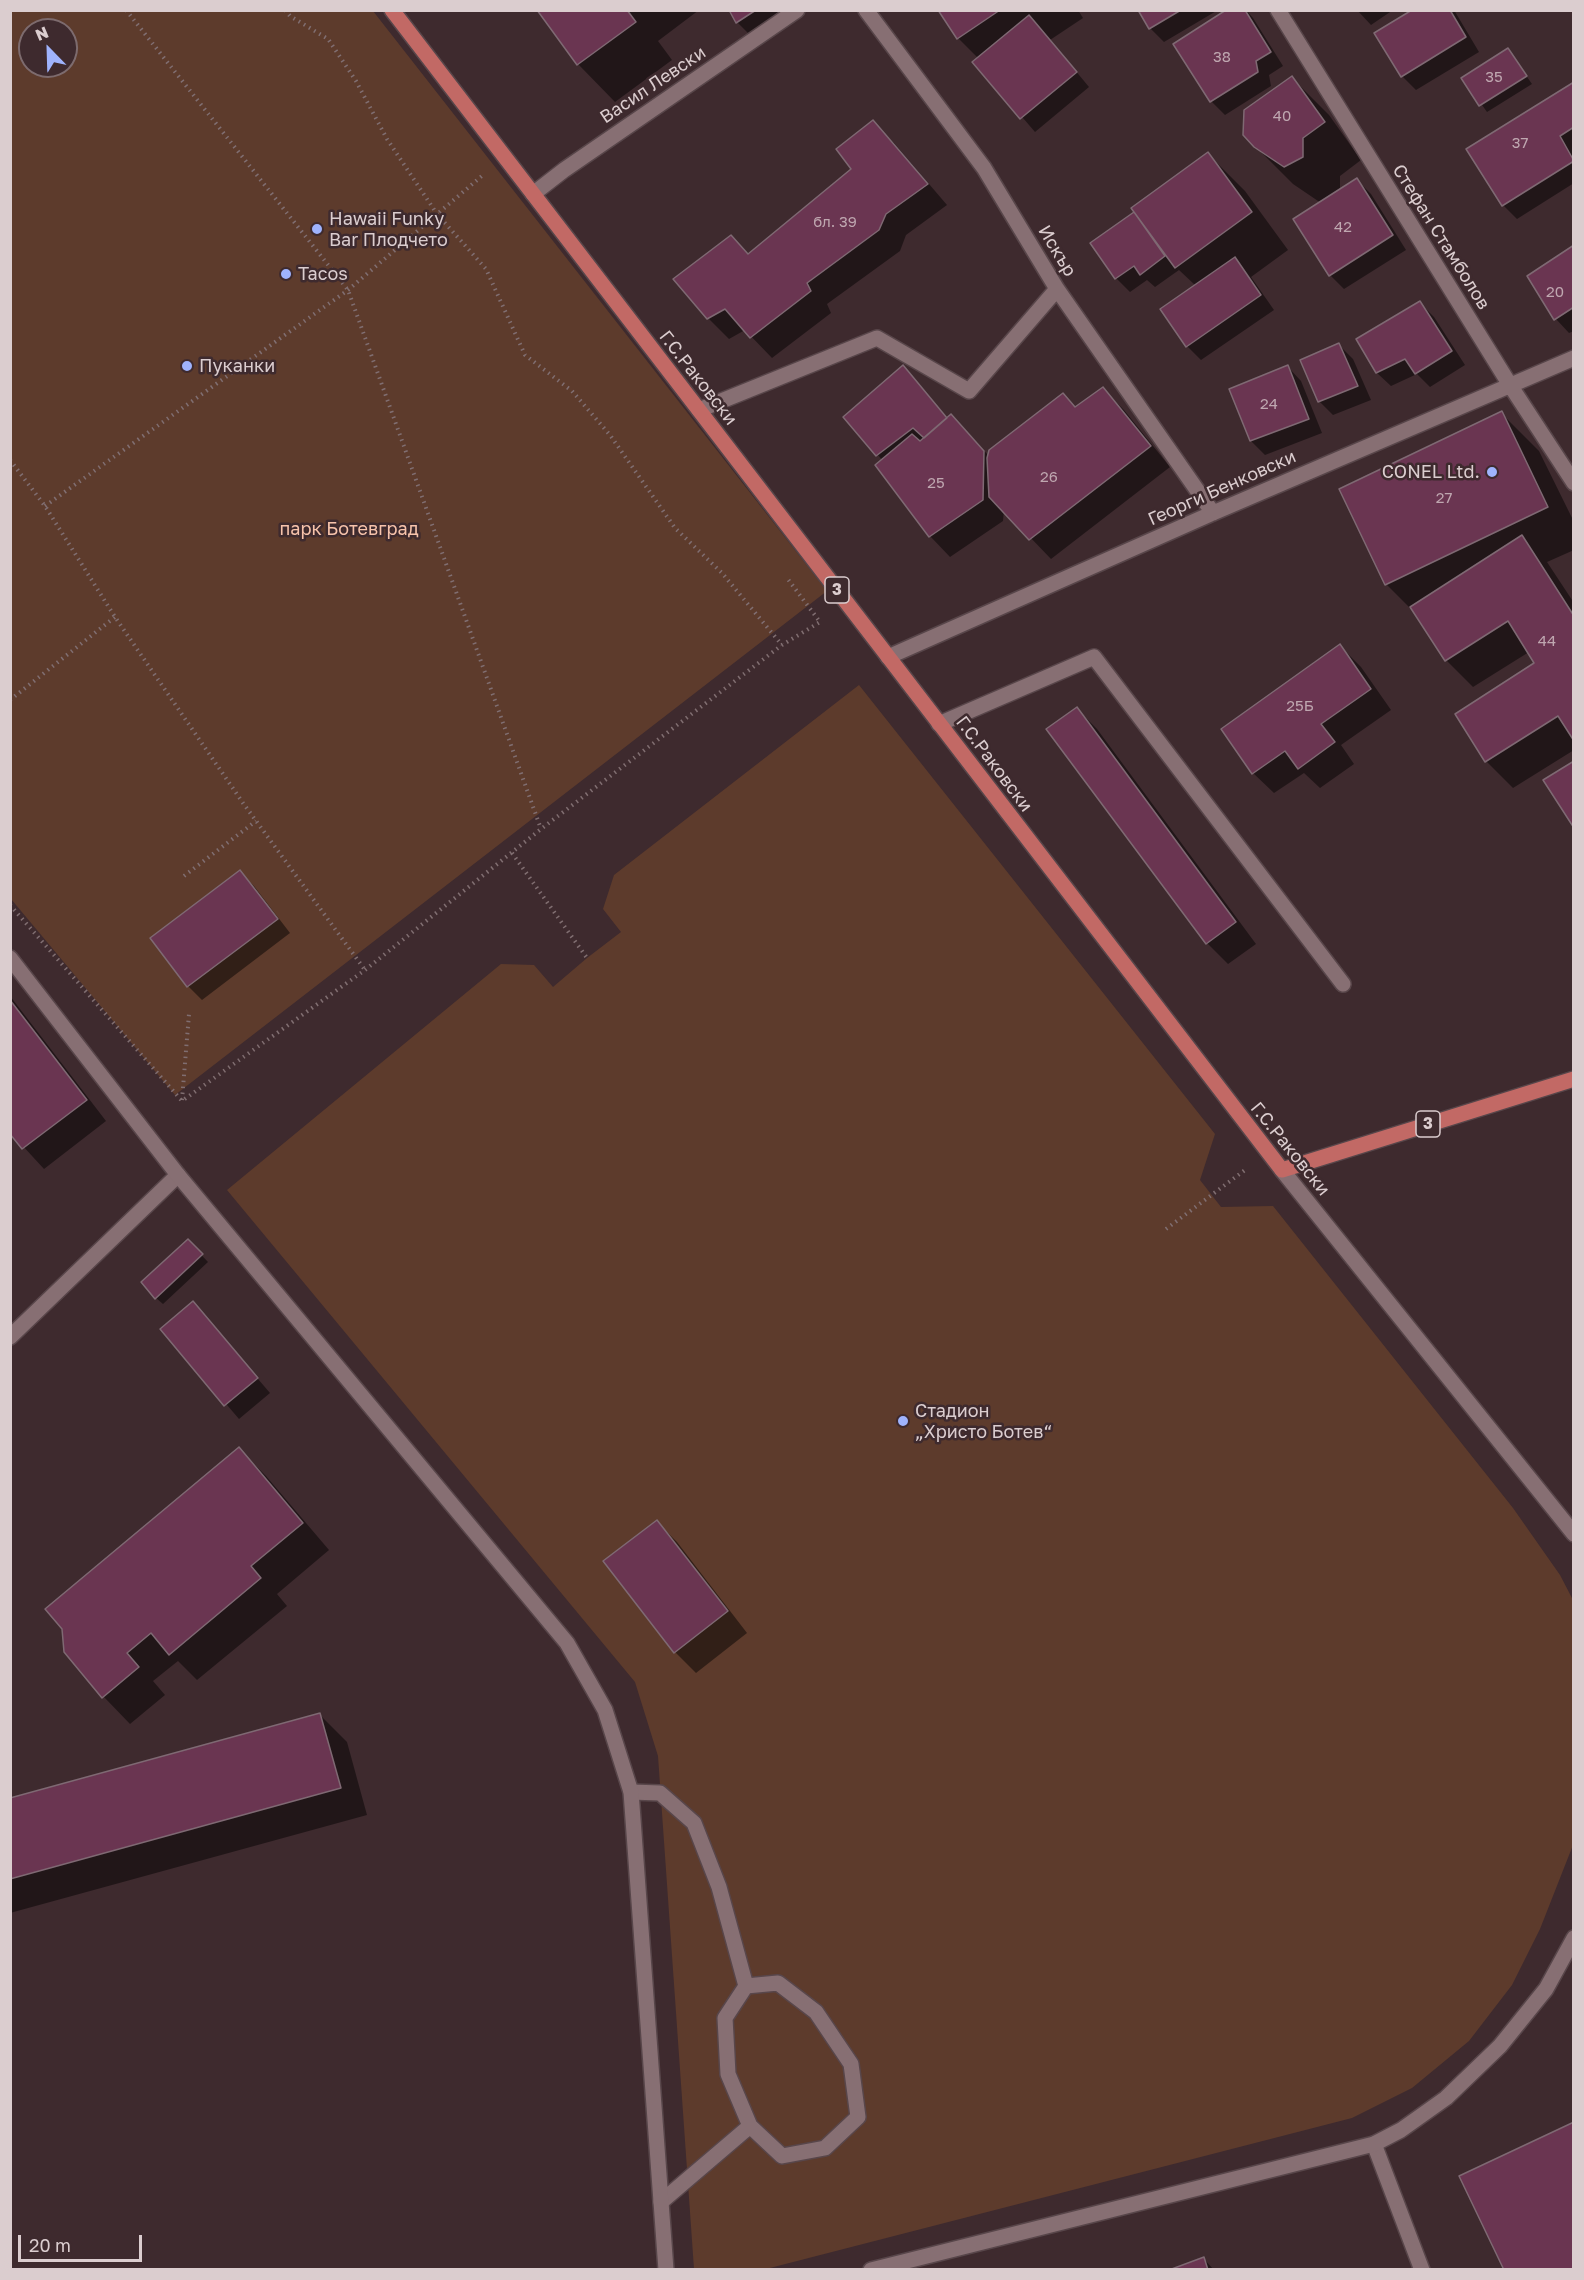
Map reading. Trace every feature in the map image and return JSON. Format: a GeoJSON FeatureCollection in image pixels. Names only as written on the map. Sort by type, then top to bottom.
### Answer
{"type":"FeatureCollection","features":[{"type":"Feature","properties":{"kind":"main road","name":"Г.С.Раковски"},"geometry":{"type":"LineString","coordinates":[[392,10],[1282,1170]]}},
{"type":"Feature","properties":{"kind":"main road","name":"3"},"geometry":{"type":"LineString","coordinates":[[1282,1170],[1574,1079]]}},
{"type":"Feature","properties":{"kind":"street","name":"Васил Левски"},"geometry":{"type":"LineString","coordinates":[[533,195],[564,170],[797,10]]}},
{"type":"Feature","properties":{"kind":"street","name":"Искър"},"geometry":{"type":"LineString","coordinates":[[866,10],[984,168],[1057,289],[1213,513]]}},
{"type":"Feature","properties":{"kind":"street","name":"Стефан Стамболов"},"geometry":{"type":"LineString","coordinates":[[1278,10],[1510,385],[1574,483]]}},
{"type":"Feature","properties":{"kind":"street"},"geometry":{"type":"LineString","coordinates":[[699,410],[877,338],[969,391],[1057,289]]}},
{"type":"Feature","properties":{"kind":"street","name":"Георги Бенковски"},"geometry":{"type":"LineString","coordinates":[[888,657],[1213,513],[1574,358]]}},
{"type":"Feature","properties":{"kind":"street"},"geometry":{"type":"LineString","coordinates":[[939,724],[1094,657],[1343,984]]}},
{"type":"Feature","properties":{"kind":"street"},"geometry":{"type":"LineString","coordinates":[[10,958],[178,1175],[567,1643],[605,1710],[631,1792],[666,2270]]}},
{"type":"Feature","properties":{"kind":"street","name":"Г.С.Раковски"},"geometry":{"type":"LineString","coordinates":[[1282,1170],[1574,1534]]}},
{"type":"Feature","properties":{"kind":"street"},"geometry":{"type":"LineString","coordinates":[[10,1337],[178,1175]]}},
{"type":"Feature","properties":{"kind":"street"},"geometry":{"type":"LineString","coordinates":[[631,1792],[660,1793],[694,1823],[719,1887],[746,1986],[725,2018],[728,2074],[750,2126],[782,2156],[825,2148],[858,2117],[851,2064],[816,2012],[778,1983],[746,1986]]}},
{"type":"Feature","properties":{"kind":"street"},"geometry":{"type":"LineString","coordinates":[[871,2270],[1374,2144],[1401,2130],[1446,2098],[1500,2046],[1546,1989],[1574,1938]]}},
{"type":"Feature","properties":{"kind":"street"},"geometry":{"type":"LineString","coordinates":[[661,2202],[750,2126]]}},
{"type":"Feature","properties":{"kind":"street"},"geometry":{"type":"LineString","coordinates":[[1374,2144],[1422,2270]]}},
{"type":"Feature","properties":{"kind":"path"},"geometry":{"type":"LineString","coordinates":[[126,10],[348,290],[541,830]]}},
{"type":"Feature","properties":{"kind":"path"},"geometry":{"type":"LineString","coordinates":[[285,10],[290,16],[328,39],[356,81],[387,139],[437,214],[486,269],[525,355],[572,391],[610,435],[675,528],[723,573],[782,645]]}},
{"type":"Feature","properties":{"kind":"path"},"geometry":{"type":"LineString","coordinates":[[45,506],[348,290],[504,157]]}},
{"type":"Feature","properties":{"kind":"path"},"geometry":{"type":"LineString","coordinates":[[481,176],[489,186]]}},
{"type":"Feature","properties":{"kind":"path"},"geometry":{"type":"LineString","coordinates":[[10,460],[45,506],[115,617],[256,821],[365,970]]}},
{"type":"Feature","properties":{"kind":"path"},"geometry":{"type":"LineString","coordinates":[[182,1101],[365,970],[541,830],[782,645],[820,622],[784,574]]}},
{"type":"Feature","properties":{"kind":"path"},"geometry":{"type":"LineString","coordinates":[[10,700],[115,617]]}},
{"type":"Feature","properties":{"kind":"path"},"geometry":{"type":"LineString","coordinates":[[184,876],[256,821]]}},
{"type":"Feature","properties":{"kind":"path"},"geometry":{"type":"LineString","coordinates":[[512,853],[587,958]]}},
{"type":"Feature","properties":{"kind":"path"},"geometry":{"type":"LineString","coordinates":[[10,904],[182,1101]]}},
{"type":"Feature","properties":{"kind":"path"},"geometry":{"type":"LineString","coordinates":[[182,1101],[189,1014]]}},
{"type":"Feature","properties":{"kind":"path"},"geometry":{"type":"LineString","coordinates":[[1166,1228],[1267,1153]]}},
{"type":"Feature","properties":{"kind":"green space","name":"парк Ботевград"},"geometry":{"type":"Polygon","coordinates":[[[10,11],[373,11],[827,591],[175,1095],[11,899],[10,11]]]}},
{"type":"Feature","properties":{"kind":"green space"},"geometry":{"type":"Polygon","coordinates":[[[859,685],[1215,1134],[1200,1180],[1221,1207],[1273,1206],[1513,1508],[1560,1575],[1573,1600],[1573,1845],[1540,1929],[1512,1985],[1469,2041],[1412,2088],[1352,2118],[766,2269],[694,2269],[658,1756],[635,1682],[227,1190],[501,964],[534,965],[553,987],[621,932],[603,909],[614,875],[859,685]]]}},
{"type":"Feature","properties":{"kind":"building"},"geometry":{"type":"Polygon","coordinates":[[[537,10],[627,10],[636,22],[577,65],[537,10]]]}},
{"type":"Feature","properties":{"kind":"building"},"geometry":{"type":"Polygon","coordinates":[[[729,10],[756,10],[736,23],[729,10]]]}},
{"type":"Feature","properties":{"kind":"building"},"geometry":{"type":"Polygon","coordinates":[[[938,10],[1000,10],[957,39],[938,10]]]}},
{"type":"Feature","properties":{"kind":"building"},"geometry":{"type":"Polygon","coordinates":[[[1138,10],[1181,10],[1149,29],[1138,10]]]}},
{"type":"Feature","properties":{"kind":"building"},"geometry":{"type":"Polygon","coordinates":[[[1226,10],[1245,10],[1271,52],[1256,61],[1258,72],[1210,102],[1173,44],[1226,10]]]}},
{"type":"Feature","properties":{"kind":"building"},"geometry":{"type":"Polygon","coordinates":[[[1412,10],[1450,10],[1466,37],[1401,77],[1374,33],[1412,10]]]}},
{"type":"Feature","properties":{"kind":"building"},"geometry":{"type":"Polygon","coordinates":[[[1029,15],[1077,72],[1020,119],[972,62],[1029,15]]]}},
{"type":"Feature","properties":{"kind":"building"},"geometry":{"type":"Polygon","coordinates":[[[1508,48],[1527,76],[1479,106],[1461,78],[1508,48]]]}},
{"type":"Feature","properties":{"kind":"building"},"geometry":{"type":"Polygon","coordinates":[[[1292,76],[1325,122],[1303,138],[1303,157],[1284,167],[1254,147],[1243,135],[1244,110],[1292,76]]]}},
{"type":"Feature","properties":{"kind":"building"},"geometry":{"type":"Polygon","coordinates":[[[1574,82],[1574,127],[1560,136],[1574,161],[1502,206],[1466,149],[1574,82]]]}},
{"type":"Feature","properties":{"kind":"building"},"geometry":{"type":"Polygon","coordinates":[[[873,120],[928,184],[886,214],[879,230],[807,283],[811,291],[750,338],[725,309],[707,319],[673,279],[731,235],[748,254],[851,169],[836,149],[873,120]]]}},
{"type":"Feature","properties":{"kind":"building"},"geometry":{"type":"Polygon","coordinates":[[[1208,152],[1252,212],[1175,268],[1131,208],[1208,152]]]}},
{"type":"Feature","properties":{"kind":"building"},"geometry":{"type":"Polygon","coordinates":[[[1357,178],[1393,235],[1329,276],[1293,219],[1357,178]]]}},
{"type":"Feature","properties":{"kind":"building"},"geometry":{"type":"Polygon","coordinates":[[[1134,212],[1165,256],[1140,275],[1134,266],[1115,279],[1090,243],[1134,212]]]}},
{"type":"Feature","properties":{"kind":"building"},"geometry":{"type":"Polygon","coordinates":[[[1574,245],[1574,307],[1554,320],[1527,276],[1574,245]]]}},
{"type":"Feature","properties":{"kind":"building"},"geometry":{"type":"Polygon","coordinates":[[[1235,257],[1261,295],[1186,347],[1160,309],[1235,257]]]}},
{"type":"Feature","properties":{"kind":"building"},"geometry":{"type":"Polygon","coordinates":[[[1420,301],[1452,351],[1415,374],[1405,359],[1376,373],[1356,339],[1420,301]]]}},
{"type":"Feature","properties":{"kind":"building"},"geometry":{"type":"Polygon","coordinates":[[[1339,343],[1358,386],[1318,402],[1300,360],[1339,343]]]}},
{"type":"Feature","properties":{"kind":"building"},"geometry":{"type":"Polygon","coordinates":[[[903,365],[947,418],[924,438],[913,428],[876,456],[843,417],[903,365]]]}},
{"type":"Feature","properties":{"kind":"building"},"geometry":{"type":"Polygon","coordinates":[[[1288,365],[1309,419],[1250,441],[1229,389],[1288,365]]]}},
{"type":"Feature","properties":{"kind":"building"},"geometry":{"type":"Polygon","coordinates":[[[1103,387],[1151,446],[1029,540],[989,497],[987,458],[989,450],[1063,393],[1075,407],[1103,387]]]}},
{"type":"Feature","properties":{"kind":"building"},"geometry":{"type":"Polygon","coordinates":[[[1502,411],[1548,507],[1385,585],[1339,489],[1502,411]]]}},
{"type":"Feature","properties":{"kind":"building"},"geometry":{"type":"Polygon","coordinates":[[[951,414],[984,451],[983,500],[929,537],[875,465],[912,434],[920,441],[951,414]]]}},
{"type":"Feature","properties":{"kind":"building"},"geometry":{"type":"Polygon","coordinates":[[[1522,535],[1574,616],[1574,741],[1558,716],[1485,762],[1455,714],[1534,663],[1508,621],[1445,661],[1410,607],[1522,535]]]}},
{"type":"Feature","properties":{"kind":"building"},"geometry":{"type":"Polygon","coordinates":[[[1340,644],[1371,689],[1321,724],[1335,742],[1298,769],[1285,751],[1252,774],[1221,729],[1340,644]]]}},
{"type":"Feature","properties":{"kind":"building"},"geometry":{"type":"Polygon","coordinates":[[[1077,707],[1236,922],[1206,944],[1046,729],[1077,707]]]}},
{"type":"Feature","properties":{"kind":"building"},"geometry":{"type":"Polygon","coordinates":[[[1574,761],[1574,828],[1543,780],[1574,761]]]}},
{"type":"Feature","properties":{"kind":"building"},"geometry":{"type":"Polygon","coordinates":[[[240,870],[278,919],[187,987],[150,938],[240,870]]]}},
{"type":"Feature","properties":{"kind":"building"},"geometry":{"type":"Polygon","coordinates":[[[10,1000],[87,1100],[22,1149],[10,1134],[10,1000]]]}},
{"type":"Feature","properties":{"kind":"building"},"geometry":{"type":"Polygon","coordinates":[[[188,1239],[203,1254],[155,1299],[141,1282],[188,1239]]]}},
{"type":"Feature","properties":{"kind":"building"},"geometry":{"type":"Polygon","coordinates":[[[193,1301],[258,1378],[224,1406],[160,1329],[193,1301]]]}},
{"type":"Feature","properties":{"kind":"building"},"geometry":{"type":"Polygon","coordinates":[[[239,1447],[303,1523],[251,1566],[261,1578],[169,1655],[151,1633],[127,1653],[139,1667],[102,1698],[64,1652],[62,1629],[45,1609],[239,1447]]]}},
{"type":"Feature","properties":{"kind":"building"},"geometry":{"type":"Polygon","coordinates":[[[657,1520],[728,1611],[674,1653],[603,1561],[657,1520]]]}},
{"type":"Feature","properties":{"kind":"building"},"geometry":{"type":"Polygon","coordinates":[[[320,1713],[341,1788],[10,1879],[10,1798],[320,1713]]]}},
{"type":"Feature","properties":{"kind":"building"},"geometry":{"type":"Polygon","coordinates":[[[1574,2122],[1574,2270],[1504,2270],[1459,2176],[1574,2122]]]}},
{"type":"Feature","properties":{"kind":"building"},"geometry":{"type":"Polygon","coordinates":[[[1204,2257],[1208,2270],[1169,2270],[1204,2257]]]}},
{"type":"Feature","properties":{"kind":"place","name":"Hawaii Funky Bar Плодчето"},"geometry":{"type":"Point","coordinates":[317,229]}},
{"type":"Feature","properties":{"kind":"place","name":"Tacos"},"geometry":{"type":"Point","coordinates":[286,274]}},
{"type":"Feature","properties":{"kind":"place","name":"Пуканки"},"geometry":{"type":"Point","coordinates":[187,366]}},
{"type":"Feature","properties":{"kind":"place","name":"CONEL Ltd."},"geometry":{"type":"Point","coordinates":[1492,472]}},
{"type":"Feature","properties":{"kind":"place","name":"Стадион „Христо Ботев“"},"geometry":{"type":"Point","coordinates":[903,1421]}}]}
